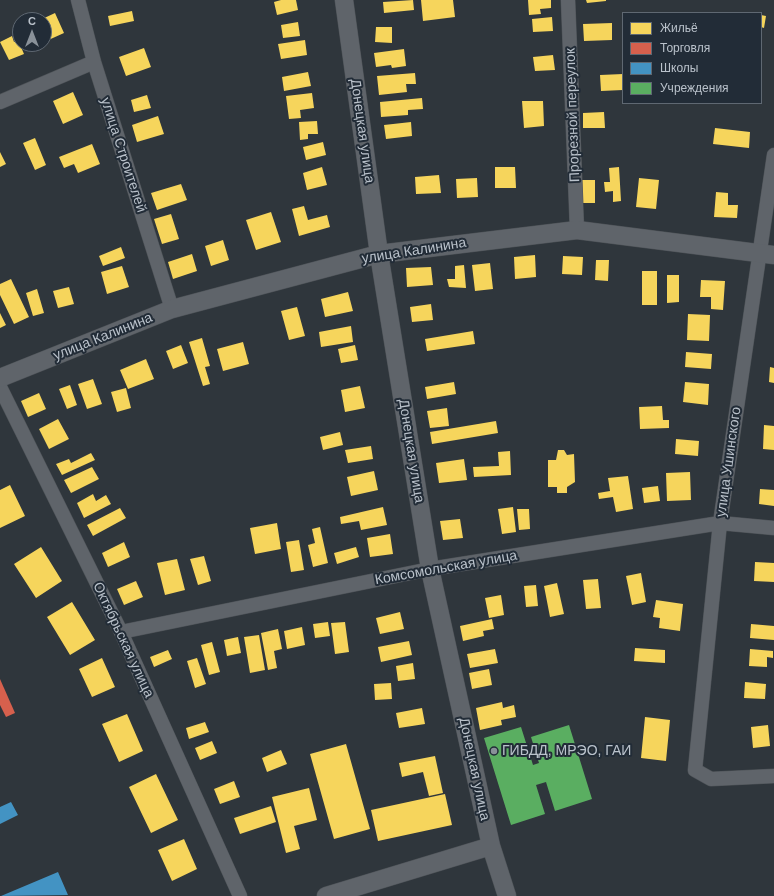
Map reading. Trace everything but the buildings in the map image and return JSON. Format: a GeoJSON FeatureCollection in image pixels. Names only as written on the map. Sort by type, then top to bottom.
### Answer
{"type":"FeatureCollection","features":[{"type":"Feature","properties":{"kind":"street","name":"улица Строителей"},"geometry":{"type":"LineString","coordinates":[[78,0],[94,62],[172,309]]}},
{"type":"Feature","properties":{"kind":"street","name":"Донецкая улица"},"geometry":{"type":"LineString","coordinates":[[344,0],[379,254],[430,569],[491,846],[507,896]]}},
{"type":"Feature","properties":{"kind":"street","name":"Прорезной переулок"},"geometry":{"type":"LineString","coordinates":[[568,0],[577,230]]}},
{"type":"Feature","properties":{"kind":"street"},"geometry":{"type":"LineString","coordinates":[[0,102],[94,62]]}},
{"type":"Feature","properties":{"kind":"street","name":"улица Ушинского"},"geometry":{"type":"LineString","coordinates":[[774,155],[767,253],[720,523],[695,770],[711,779],[774,776]]}},
{"type":"Feature","properties":{"kind":"street","name":"улица Калинина"},"geometry":{"type":"LineString","coordinates":[[0,378],[172,309],[379,254],[577,230],[767,253]]}},
{"type":"Feature","properties":{"kind":"street","name":"Октябрьская улица"},"geometry":{"type":"LineString","coordinates":[[0,387],[121,632],[240,896]]}},
{"type":"Feature","properties":{"kind":"street","name":"Комсомольская улица"},"geometry":{"type":"LineString","coordinates":[[121,632],[430,569],[720,523],[774,528]]}},
{"type":"Feature","properties":{"kind":"street"},"geometry":{"type":"LineString","coordinates":[[326,896],[491,846]]}},
{"type":"Feature","properties":{"kind":"place","name":"ГИБДД, МРЭО, ГАИ"},"geometry":{"type":"Point","coordinates":[494,751]}}]}
